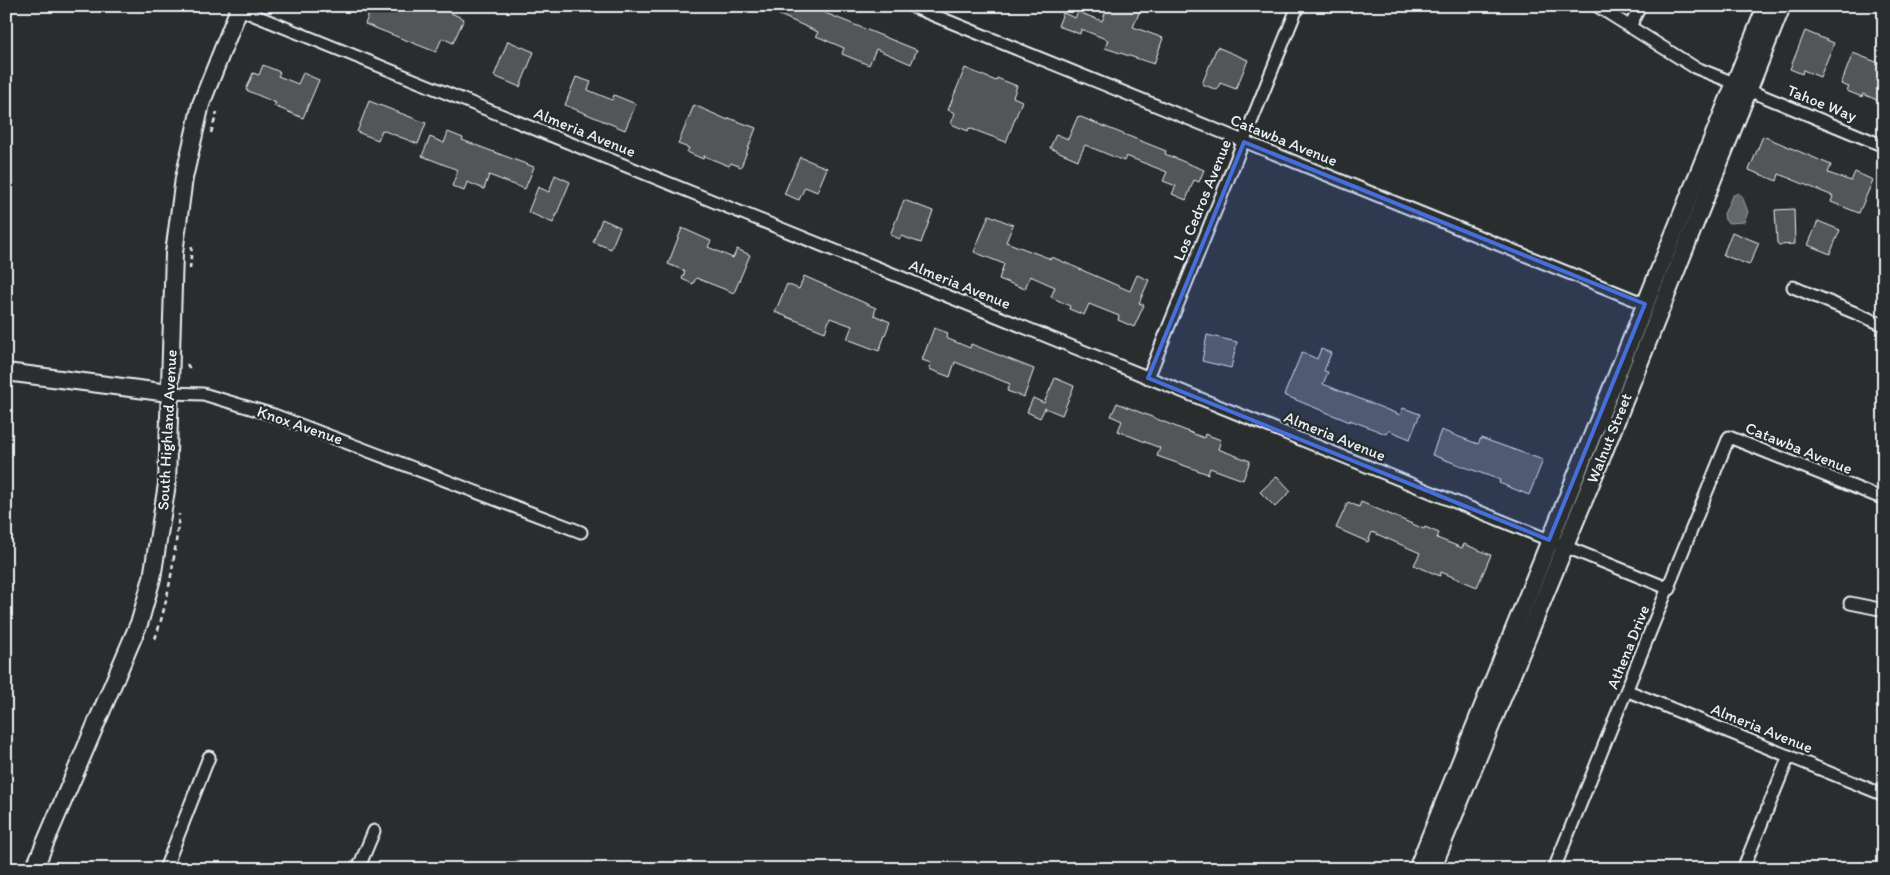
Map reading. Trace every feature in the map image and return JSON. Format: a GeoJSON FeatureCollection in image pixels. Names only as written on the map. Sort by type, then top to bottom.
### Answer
{"type":"FeatureCollection","features":[{"type":"Feature","properties":{"kind":"street","name":"Catawba Avenue"},"geometry":{"type":"LineString","coordinates":[[910,6],[1645,304]]}},
{"type":"Feature","properties":{"kind":"street","name":"Los Cedros Avenue"},"geometry":{"type":"LineString","coordinates":[[1148,378],[1298,6]]}},
{"type":"Feature","properties":{"kind":"street","name":"Tahoe Way"},"geometry":{"type":"LineString","coordinates":[[1597,6],[1694,67],[1884,146]]}},
{"type":"Feature","properties":{"kind":"street"},"geometry":{"type":"LineString","coordinates":[[1630,26],[1640,6]]}},
{"type":"Feature","properties":{"kind":"street","name":"Walnut Street"},"geometry":{"type":"LineString","coordinates":[[1417,869],[1556,543],[1741,87],[1766,6]]}},
{"type":"Feature","properties":{"kind":"street","name":"Walnut Street"},"geometry":{"type":"LineString","coordinates":[[1432,869],[1645,304],[1741,87],[1782,6]]}},
{"type":"Feature","properties":{"kind":"street","name":"Almeria Avenue"},"geometry":{"type":"LineString","coordinates":[[239,8],[1670,589]]}},
{"type":"Feature","properties":{"kind":"street","name":"South Highland Avenue"},"geometry":{"type":"LineString","coordinates":[[34,869],[140,621],[152,578],[166,484],[174,253],[184,178],[201,104],[239,8]]}},
{"type":"Feature","properties":{"kind":"street"},"geometry":{"type":"LineString","coordinates":[[1793,287],[1884,325]]}},
{"type":"Feature","properties":{"kind":"street","name":"Knox Avenue"},"geometry":{"type":"LineString","coordinates":[[6,372],[170,393],[203,394],[274,415],[580,532]]}},
{"type":"Feature","properties":{"kind":"street","name":"Catawba Avenue"},"geometry":{"type":"LineString","coordinates":[[1730,437],[1884,499]]}},
{"type":"Feature","properties":{"kind":"street","name":"Athena Drive"},"geometry":{"type":"LineString","coordinates":[[1554,869],[1670,589],[1730,437]]}},
{"type":"Feature","properties":{"kind":"street"},"geometry":{"type":"LineString","coordinates":[[1850,603],[1884,610]]}},
{"type":"Feature","properties":{"kind":"street","name":"Almeria Avenue"},"geometry":{"type":"LineString","coordinates":[[1628,691],[1884,795]]}},
{"type":"Feature","properties":{"kind":"street"},"geometry":{"type":"LineString","coordinates":[[1743,869],[1789,756]]}},
{"type":"Feature","properties":{"kind":"street"},"geometry":{"type":"LineString","coordinates":[[165,869],[209,757]]}},
{"type":"Feature","properties":{"kind":"street"},"geometry":{"type":"LineString","coordinates":[[358,869],[374,831]]}},
{"type":"Feature","properties":{"kind":"path"},"geometry":{"type":"LineString","coordinates":[[211,135],[217,112]]}},
{"type":"Feature","properties":{"kind":"path"},"geometry":{"type":"LineString","coordinates":[[189,278],[192,240]]}},
{"type":"Feature","properties":{"kind":"path"},"geometry":{"type":"LineString","coordinates":[[187,356],[186,365],[191,371]]}},
{"type":"Feature","properties":{"kind":"highlighted area"},"geometry":{"type":"Polygon","coordinates":[[[1244,142],[1645,304],[1549,540],[1148,378],[1244,142]]]}},
{"type":"Feature","properties":{"kind":"shaded area"},"geometry":{"type":"Polygon","coordinates":[[[1738,193],[1742,196],[1748,212],[1744,222],[1729,223],[1725,220],[1724,214],[1732,196],[1738,193]]]}},
{"type":"Feature","properties":{"kind":"building"},"geometry":{"type":"Polygon","coordinates":[[[372,6],[436,6],[464,19],[453,43],[442,38],[436,52],[365,24],[372,6]]]}},
{"type":"Feature","properties":{"kind":"building"},"geometry":{"type":"Polygon","coordinates":[[[759,6],[808,6],[917,50],[911,64],[876,49],[869,65],[842,54],[844,48],[816,36],[818,32],[759,6]]]}},
{"type":"Feature","properties":{"kind":"building"},"geometry":{"type":"Polygon","coordinates":[[[1108,6],[1142,6],[1133,27],[1163,38],[1154,64],[1105,48],[1108,40],[1081,29],[1080,34],[1058,26],[1063,13],[1075,18],[1078,12],[1102,21],[1108,6]]]}},
{"type":"Feature","properties":{"kind":"building"},"geometry":{"type":"Polygon","coordinates":[[[1805,31],[1834,43],[1820,77],[1803,70],[1802,74],[1790,69],[1805,31]]]}},
{"type":"Feature","properties":{"kind":"building"},"geometry":{"type":"Polygon","coordinates":[[[508,41],[534,52],[520,87],[494,76],[508,41]]]}},
{"type":"Feature","properties":{"kind":"building"},"geometry":{"type":"Polygon","coordinates":[[[1217,47],[1248,60],[1236,89],[1220,83],[1217,90],[1202,84],[1217,47]]]}},
{"type":"Feature","properties":{"kind":"building"},"geometry":{"type":"Polygon","coordinates":[[[1853,53],[1884,65],[1884,103],[1863,94],[1862,97],[1847,91],[1849,87],[1841,84],[1853,53]]]}},
{"type":"Feature","properties":{"kind":"building"},"geometry":{"type":"Polygon","coordinates":[[[263,65],[280,72],[278,76],[298,84],[303,73],[319,80],[303,118],[274,106],[276,103],[246,90],[253,73],[259,75],[263,65]]]}},
{"type":"Feature","properties":{"kind":"building"},"geometry":{"type":"Polygon","coordinates":[[[965,68],[996,81],[997,78],[1017,86],[1013,97],[1022,101],[1006,142],[969,128],[968,131],[951,124],[955,113],[948,110],[965,68]]]}},
{"type":"Feature","properties":{"kind":"building"},"geometry":{"type":"Polygon","coordinates":[[[576,77],[591,82],[588,90],[612,100],[614,95],[636,104],[625,130],[565,105],[576,77]]]}},
{"type":"Feature","properties":{"kind":"building"},"geometry":{"type":"Polygon","coordinates":[[[369,101],[426,123],[418,144],[382,130],[378,140],[357,132],[369,101]]]}},
{"type":"Feature","properties":{"kind":"building"},"geometry":{"type":"Polygon","coordinates":[[[694,105],[728,120],[729,118],[756,128],[741,167],[731,163],[729,166],[704,156],[703,159],[687,152],[689,148],[678,144],[694,105]]]}},
{"type":"Feature","properties":{"kind":"building"},"geometry":{"type":"Polygon","coordinates":[[[1078,116],[1166,151],[1165,154],[1204,170],[1199,182],[1194,180],[1186,200],[1172,194],[1176,186],[1163,181],[1167,172],[1126,156],[1124,161],[1085,145],[1078,160],[1050,148],[1056,134],[1068,139],[1078,116]]]}},
{"type":"Feature","properties":{"kind":"building"},"geometry":{"type":"Polygon","coordinates":[[[448,132],[463,138],[462,140],[534,167],[525,189],[489,175],[484,189],[467,182],[464,191],[452,186],[458,170],[422,156],[430,137],[444,143],[448,132]]]}},
{"type":"Feature","properties":{"kind":"building"},"geometry":{"type":"Polygon","coordinates":[[[1763,136],[1831,165],[1828,173],[1851,181],[1855,172],[1873,180],[1859,213],[1831,202],[1833,196],[1779,174],[1777,181],[1749,170],[1763,136]]]}},
{"type":"Feature","properties":{"kind":"building"},"geometry":{"type":"Polygon","coordinates":[[[800,157],[827,168],[817,192],[805,187],[799,200],[784,194],[800,157]]]}},
{"type":"Feature","properties":{"kind":"building"},"geometry":{"type":"Polygon","coordinates":[[[555,175],[570,182],[553,223],[528,212],[538,187],[549,192],[555,175]]]}},
{"type":"Feature","properties":{"kind":"building"},"geometry":{"type":"Polygon","coordinates":[[[904,200],[933,211],[921,243],[901,236],[900,239],[890,235],[904,200]]]}},
{"type":"Feature","properties":{"kind":"building"},"geometry":{"type":"Polygon","coordinates":[[[1794,209],[1795,244],[1779,245],[1777,243],[1775,210],[1794,209]]]}},
{"type":"Feature","properties":{"kind":"building"},"geometry":{"type":"Polygon","coordinates":[[[989,215],[1013,225],[1006,242],[1051,259],[1052,257],[1130,291],[1137,275],[1149,280],[1139,303],[1144,305],[1134,327],[1118,320],[1119,316],[1089,304],[1084,315],[1069,309],[1070,306],[1051,297],[1055,287],[1030,276],[1025,289],[999,279],[1004,264],[974,252],[989,215]]]}},
{"type":"Feature","properties":{"kind":"building"},"geometry":{"type":"Polygon","coordinates":[[[602,219],[620,227],[611,249],[593,242],[602,219]]]}},
{"type":"Feature","properties":{"kind":"building"},"geometry":{"type":"Polygon","coordinates":[[[1818,221],[1840,230],[1830,254],[1808,245],[1818,221]]]}},
{"type":"Feature","properties":{"kind":"building"},"geometry":{"type":"Polygon","coordinates":[[[682,228],[711,241],[708,247],[733,258],[737,249],[750,255],[734,293],[696,278],[693,284],[682,279],[685,271],[668,264],[682,228]]]}},
{"type":"Feature","properties":{"kind":"building"},"geometry":{"type":"Polygon","coordinates":[[[1732,232],[1759,243],[1749,265],[1723,255],[1732,232]]]}},
{"type":"Feature","properties":{"kind":"building"},"geometry":{"type":"Polygon","coordinates":[[[804,276],[876,308],[874,315],[890,322],[879,351],[847,339],[852,326],[830,318],[825,332],[775,312],[787,284],[799,289],[804,276]]]}},
{"type":"Feature","properties":{"kind":"building"},"geometry":{"type":"Polygon","coordinates":[[[934,328],[948,333],[946,338],[970,348],[971,344],[1034,369],[1024,397],[1007,391],[1010,384],[955,362],[950,377],[929,369],[931,363],[922,360],[934,328]]]}},
{"type":"Feature","properties":{"kind":"building"},"geometry":{"type":"Polygon","coordinates":[[[1207,335],[1237,342],[1231,368],[1202,361],[1207,335]]]}},
{"type":"Feature","properties":{"kind":"building"},"geometry":{"type":"Polygon","coordinates":[[[1321,349],[1331,353],[1324,371],[1328,372],[1323,384],[1400,415],[1403,408],[1420,414],[1410,439],[1388,430],[1386,434],[1350,420],[1350,422],[1284,395],[1302,352],[1317,359],[1321,349]]]}},
{"type":"Feature","properties":{"kind":"building"},"geometry":{"type":"Polygon","coordinates":[[[1055,378],[1074,386],[1062,415],[1045,408],[1040,418],[1027,412],[1033,398],[1044,403],[1055,378]]]}},
{"type":"Feature","properties":{"kind":"building"},"geometry":{"type":"Polygon","coordinates":[[[1117,403],[1204,438],[1205,434],[1221,440],[1218,449],[1250,461],[1243,480],[1210,468],[1208,474],[1157,456],[1160,448],[1118,431],[1122,421],[1111,416],[1117,403]]]}},
{"type":"Feature","properties":{"kind":"building"},"geometry":{"type":"Polygon","coordinates":[[[1441,430],[1478,444],[1481,438],[1543,460],[1529,495],[1499,483],[1500,480],[1432,455],[1441,430]]]}},
{"type":"Feature","properties":{"kind":"building"},"geometry":{"type":"Polygon","coordinates":[[[1277,476],[1291,491],[1275,507],[1260,492],[1277,476]]]}},
{"type":"Feature","properties":{"kind":"building"},"geometry":{"type":"Polygon","coordinates":[[[1348,502],[1359,507],[1361,502],[1424,529],[1425,527],[1439,533],[1437,538],[1462,548],[1464,544],[1491,555],[1477,587],[1441,572],[1440,576],[1414,565],[1420,553],[1372,532],[1368,542],[1336,528],[1348,502]]]}}]}
